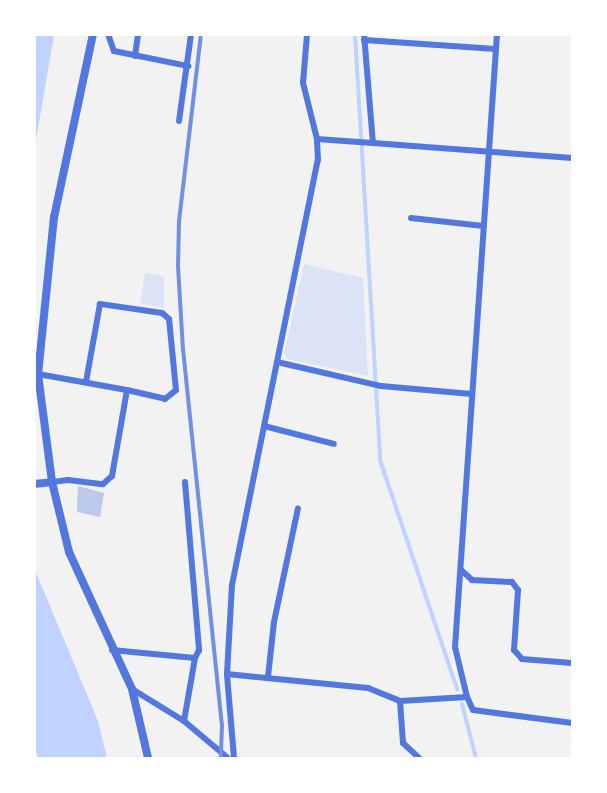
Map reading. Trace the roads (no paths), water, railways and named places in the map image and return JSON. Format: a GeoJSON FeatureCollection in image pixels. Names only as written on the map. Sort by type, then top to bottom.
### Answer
{"type":"FeatureCollection","features":[{"type":"Feature","properties":{"kind":"street"},"geometry":{"type":"LineString","coordinates":[[93,34],[54,217],[38,374],[52,482],[69,552],[111,650],[132,689],[148,759]]}},
{"type":"Feature","properties":{"kind":"street"},"geometry":{"type":"LineString","coordinates":[[108,34],[114,51],[188,66]]}},
{"type":"Feature","properties":{"kind":"street"},"geometry":{"type":"LineString","coordinates":[[135,56],[138,34]]}},
{"type":"Feature","properties":{"kind":"street"},"geometry":{"type":"LineString","coordinates":[[178,121],[191,34]]}},
{"type":"Feature","properties":{"kind":"street"},"geometry":{"type":"LineString","coordinates":[[234,759],[227,675],[232,585],[316,169],[317,139],[303,83],[307,34]]}},
{"type":"Feature","properties":{"kind":"street"},"geometry":{"type":"LineString","coordinates":[[497,34],[455,646],[467,697],[473,710],[573,723]]}},
{"type":"Feature","properties":{"kind":"street"},"geometry":{"type":"LineString","coordinates":[[373,143],[364,37],[496,49]]}},
{"type":"Feature","properties":{"kind":"street"},"geometry":{"type":"LineString","coordinates":[[317,139],[573,159]]}},
{"type":"Feature","properties":{"kind":"street"},"geometry":{"type":"LineString","coordinates":[[411,218],[484,226]]}},
{"type":"Feature","properties":{"kind":"street"},"geometry":{"type":"LineString","coordinates":[[38,374],[165,399],[176,390],[169,319],[162,313],[100,304],[86,382]]}},
{"type":"Feature","properties":{"kind":"street"},"geometry":{"type":"LineString","coordinates":[[277,362],[381,386],[472,394]]}},
{"type":"Feature","properties":{"kind":"street"},"geometry":{"type":"LineString","coordinates":[[34,484],[68,480],[103,484],[112,476],[127,390]]}},
{"type":"Feature","properties":{"kind":"street"},"geometry":{"type":"LineString","coordinates":[[264,426],[334,444]]}},
{"type":"Feature","properties":{"kind":"street"},"geometry":{"type":"LineString","coordinates":[[184,721],[195,658],[199,650],[185,482]]}},
{"type":"Feature","properties":{"kind":"street"},"geometry":{"type":"LineString","coordinates":[[268,677],[274,622],[298,508]]}},
{"type":"Feature","properties":{"kind":"street"},"geometry":{"type":"LineString","coordinates":[[461,570],[472,580],[512,582],[518,590],[514,651],[522,659],[573,663]]}},
{"type":"Feature","properties":{"kind":"street"},"geometry":{"type":"LineString","coordinates":[[111,650],[195,658]]}},
{"type":"Feature","properties":{"kind":"street"},"geometry":{"type":"LineString","coordinates":[[227,675],[368,688],[400,700],[467,697]]}},
{"type":"Feature","properties":{"kind":"street"},"geometry":{"type":"LineString","coordinates":[[132,689],[184,721],[228,759]]}},
{"type":"Feature","properties":{"kind":"street"},"geometry":{"type":"LineString","coordinates":[[400,700],[403,742],[419,759]]}},
{"type":"Feature","properties":{"kind":"water"},"geometry":{"type":"Polygon","coordinates":[[[34,35],[54,35],[35,146],[34,35]]]}},
{"type":"Feature","properties":{"kind":"water"},"geometry":{"type":"Polygon","coordinates":[[[35,570],[98,721],[107,758],[38,758],[34,745],[35,570]]]}},
{"type":"Feature","properties":{"kind":"waterway"},"geometry":{"type":"LineString","coordinates":[[355,34],[380,460],[457,689]]}},
{"type":"Feature","properties":{"kind":"waterway"},"geometry":{"type":"LineString","coordinates":[[462,704],[476,758]]}},
{"type":"Feature","properties":{"kind":"railway"},"geometry":{"type":"LineString","coordinates":[[201,34],[179,222],[178,266],[183,349],[222,724],[221,758]]}}]}
